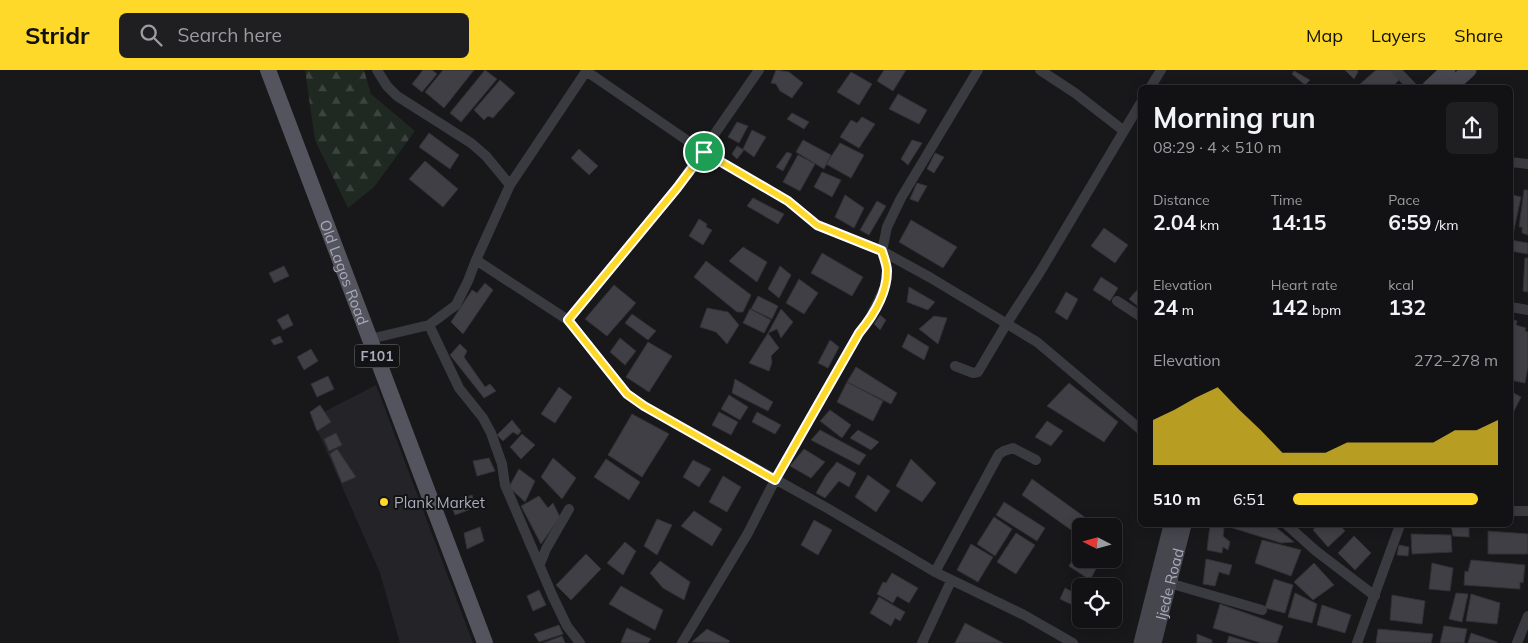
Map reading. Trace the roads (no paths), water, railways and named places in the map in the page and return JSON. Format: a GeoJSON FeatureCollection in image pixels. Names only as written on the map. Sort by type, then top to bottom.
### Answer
{"type":"FeatureCollection","features":[{"type":"Feature","properties":{"kind":"main road","name":"Old Lagos Road"},"geometry":{"type":"LineString","coordinates":[[268,70],[485,643]]}},
{"type":"Feature","properties":{"kind":"main road"},"geometry":{"type":"LineString","coordinates":[[1431,85],[1448,70]]}},
{"type":"Feature","properties":{"kind":"main road"},"geometry":{"type":"LineString","coordinates":[[1452,85],[1469,70]]}},
{"type":"Feature","properties":{"kind":"main road","name":"Ijede Road"},"geometry":{"type":"LineString","coordinates":[[1141,643],[1170,527]]}},
{"type":"Feature","properties":{"kind":"main road","name":"Ijede Road"},"geometry":{"type":"LineString","coordinates":[[1154,643],[1183,527]]}},
{"type":"Feature","properties":{"kind":"street"},"geometry":{"type":"LineString","coordinates":[[376,70],[397,96],[472,143],[486,156],[510,185]]}},
{"type":"Feature","properties":{"kind":"street"},"geometry":{"type":"LineString","coordinates":[[370,339],[429,325],[456,305],[510,185],[587,70],[704,152],[788,201],[817,225],[882,251],[932,278],[1037,342],[1138,427]]}},
{"type":"Feature","properties":{"kind":"street"},"geometry":{"type":"LineString","coordinates":[[568,320],[677,188],[704,152],[716,131],[759,70]]}},
{"type":"Feature","properties":{"kind":"street"},"geometry":{"type":"LineString","coordinates":[[682,643],[748,533],[775,480],[859,333],[880,300],[885,287],[887,269],[882,251],[887,227],[901,198],[978,70]]}},
{"type":"Feature","properties":{"kind":"street"},"geometry":{"type":"LineString","coordinates":[[1040,70],[1075,93],[1124,131]]}},
{"type":"Feature","properties":{"kind":"street"},"geometry":{"type":"LineString","coordinates":[[1152,85],[1161,70]]}},
{"type":"Feature","properties":{"kind":"street"},"geometry":{"type":"LineString","coordinates":[[1396,70],[1410,85]]}},
{"type":"Feature","properties":{"kind":"street"},"geometry":{"type":"LineString","coordinates":[[955,366],[973,373],[978,372],[1138,107]]}},
{"type":"Feature","properties":{"kind":"street"},"geometry":{"type":"LineString","coordinates":[[1513,162],[1528,164]]}},
{"type":"Feature","properties":{"kind":"street"},"geometry":{"type":"LineString","coordinates":[[476,260],[568,320],[627,394],[644,406],[828,508],[951,581],[1024,615],[1073,643]]}},
{"type":"Feature","properties":{"kind":"street"},"geometry":{"type":"LineString","coordinates":[[1117,301],[1138,315]]}},
{"type":"Feature","properties":{"kind":"street"},"geometry":{"type":"LineString","coordinates":[[1513,308],[1528,310]]}},
{"type":"Feature","properties":{"kind":"street"},"geometry":{"type":"LineString","coordinates":[[429,325],[459,388],[483,418],[491,434],[502,464],[505,485],[553,597],[564,619],[580,643]]}},
{"type":"Feature","properties":{"kind":"street"},"geometry":{"type":"LineString","coordinates":[[935,572],[1000,454],[1013,448],[1036,460]]}},
{"type":"Feature","properties":{"kind":"street"},"geometry":{"type":"LineString","coordinates":[[540,564],[546,549],[569,509]]}},
{"type":"Feature","properties":{"kind":"street"},"geometry":{"type":"LineString","coordinates":[[1513,511],[1528,511]]}},
{"type":"Feature","properties":{"kind":"street"},"geometry":{"type":"LineString","coordinates":[[1289,527],[1316,551],[1375,596]]}},
{"type":"Feature","properties":{"kind":"street"},"geometry":{"type":"LineString","coordinates":[[1357,643],[1399,527]]}},
{"type":"Feature","properties":{"kind":"street"},"geometry":{"type":"LineString","coordinates":[[922,643],[951,581]]}},
{"type":"Feature","properties":{"kind":"street"},"geometry":{"type":"LineString","coordinates":[[1169,584],[1262,610]]}},
{"type":"Feature","properties":{"kind":"street"},"geometry":{"type":"LineString","coordinates":[[1517,643],[1528,616]]}},
{"type":"Feature","properties":{"kind":"place","name":"Plank Market"},"geometry":{"type":"Point","coordinates":[384,502]}}]}
